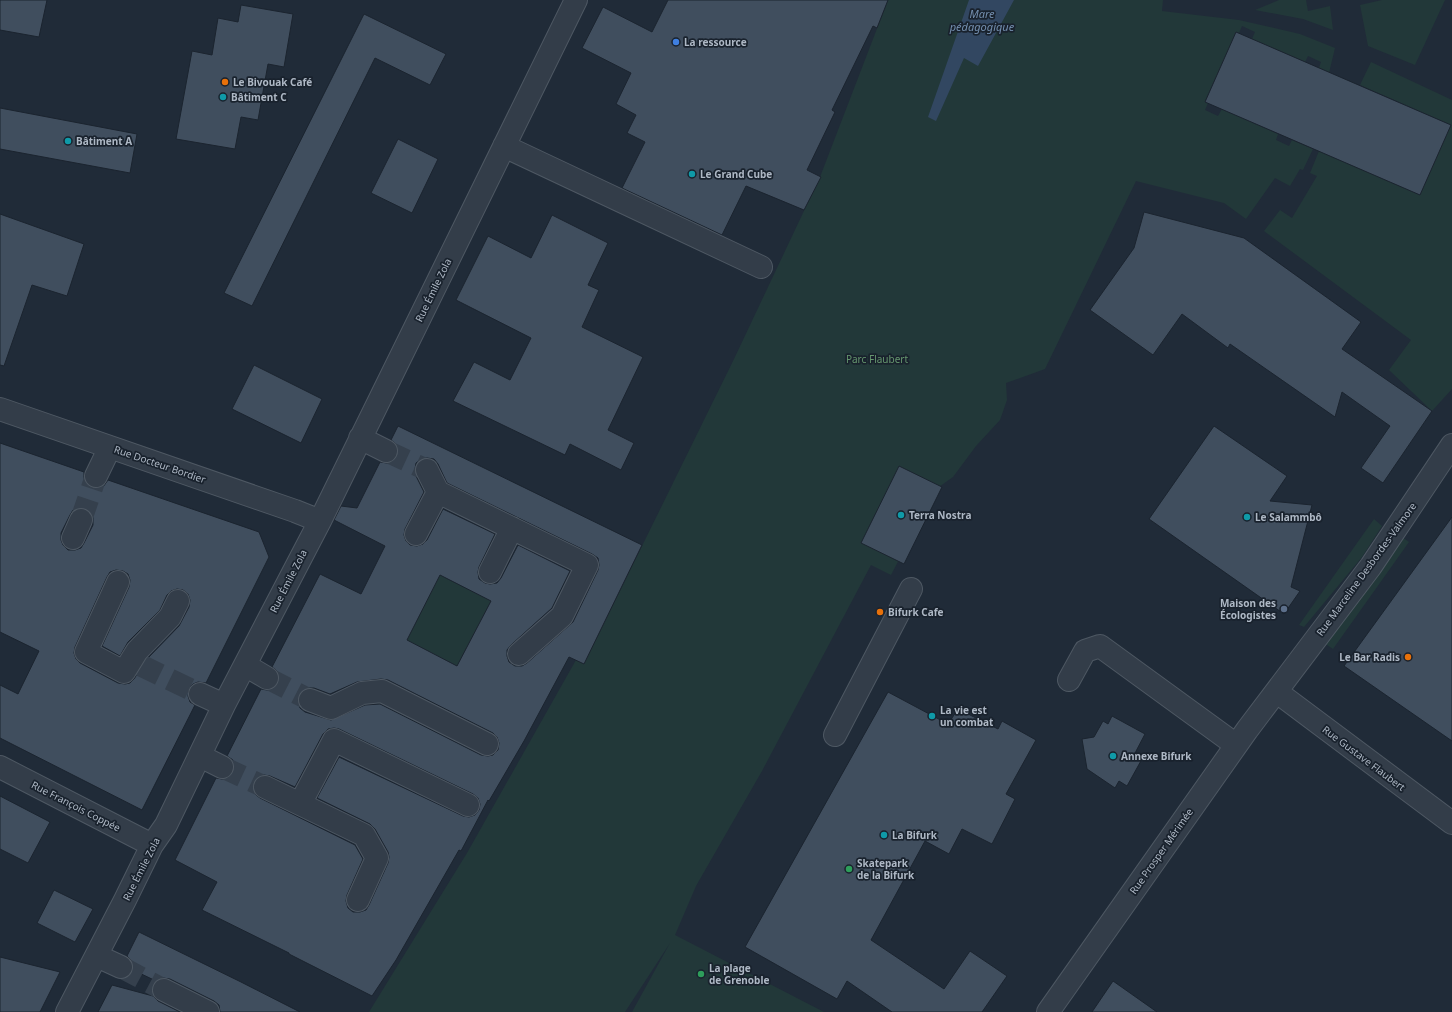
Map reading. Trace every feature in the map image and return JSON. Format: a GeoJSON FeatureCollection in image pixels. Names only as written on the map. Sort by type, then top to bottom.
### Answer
{"type":"FeatureCollection","features":[{"type":"Feature","properties":{"kind":"street","name":"Rue Émile Zola"},"geometry":{"type":"LineString","coordinates":[[67,1012],[97,956],[152,845],[166,825],[224,705],[320,521],[576,0]]}},
{"type":"Feature","properties":{"kind":"street"},"geometry":{"type":"LineString","coordinates":[[504,146],[761,267]]}},
{"type":"Feature","properties":{"kind":"street","name":"Rue Docteur Bordier"},"geometry":{"type":"LineString","coordinates":[[0,409],[320,521]]}},
{"type":"Feature","properties":{"kind":"street"},"geometry":{"type":"LineString","coordinates":[[360,438],[386,451]]}},
{"type":"Feature","properties":{"kind":"street","name":"Rue Marceline Desbordes-Valmore"},"geometry":{"type":"LineString","coordinates":[[1277,692],[1371,566],[1452,445]]}},
{"type":"Feature","properties":{"kind":"street"},"geometry":{"type":"LineString","coordinates":[[96,476],[110,447]]}},
{"type":"Feature","properties":{"kind":"street"},"geometry":{"type":"LineString","coordinates":[[427,470],[438,492],[587,565],[562,616],[519,654]]}},
{"type":"Feature","properties":{"kind":"street"},"geometry":{"type":"LineString","coordinates":[[416,534],[438,492]]}},
{"type":"Feature","properties":{"kind":"street"},"geometry":{"type":"LineString","coordinates":[[490,572],[512,528]]}},
{"type":"Feature","properties":{"kind":"street"},"geometry":{"type":"LineString","coordinates":[[118,582],[86,652],[124,672],[136,663],[137,651],[170,617],[178,601]]}},
{"type":"Feature","properties":{"kind":"street"},"geometry":{"type":"LineString","coordinates":[[835,735],[911,589]]}},
{"type":"Feature","properties":{"kind":"street"},"geometry":{"type":"LineString","coordinates":[[1070,680],[1085,651],[1100,646],[1236,745]]}},
{"type":"Feature","properties":{"kind":"street"},"geometry":{"type":"LineString","coordinates":[[245,664],[267,678]]}},
{"type":"Feature","properties":{"kind":"street"},"geometry":{"type":"LineString","coordinates":[[310,700],[331,708],[362,693],[382,691],[487,744]]}},
{"type":"Feature","properties":{"kind":"street","name":"Rue Prosper Mérimée"},"geometry":{"type":"LineString","coordinates":[[1048,1012],[1236,745],[1277,692]]}},
{"type":"Feature","properties":{"kind":"street","name":"Rue Gustave Flaubert"},"geometry":{"type":"LineString","coordinates":[[1277,692],[1452,824]]}},
{"type":"Feature","properties":{"kind":"street"},"geometry":{"type":"LineString","coordinates":[[200,694],[224,705]]}},
{"type":"Feature","properties":{"kind":"street"},"geometry":{"type":"LineString","coordinates":[[300,804],[334,740],[468,805]]}},
{"type":"Feature","properties":{"kind":"street"},"geometry":{"type":"LineString","coordinates":[[200,756],[222,766]]}},
{"type":"Feature","properties":{"kind":"street","name":"Rue François Coppée"},"geometry":{"type":"LineString","coordinates":[[0,767],[152,845]]}},
{"type":"Feature","properties":{"kind":"street"},"geometry":{"type":"LineString","coordinates":[[265,788],[364,835],[377,858],[358,900]]}},
{"type":"Feature","properties":{"kind":"street"},"geometry":{"type":"LineString","coordinates":[[97,956],[121,967]]}},
{"type":"Feature","properties":{"kind":"street"},"geometry":{"type":"LineString","coordinates":[[164,990],[208,1012]]}},
{"type":"Feature","properties":{"kind":"green space","name":"Parc Flaubert"},"geometry":{"type":"Polygon","coordinates":[[[888,0],[1163,0],[1162,11],[1239,20],[1300,34],[1335,48],[1329,73],[1319,68],[1321,62],[1308,56],[1305,62],[1252,39],[1255,32],[1242,26],[1239,33],[1236,32],[1205,101],[1208,103],[1205,110],[1218,116],[1222,109],[1278,134],[1276,140],[1289,146],[1292,140],[1313,149],[1303,170],[1300,169],[1290,186],[1275,178],[1246,219],[1224,203],[1136,181],[1045,369],[1006,383],[1007,400],[1000,420],[976,446],[953,477],[936,489],[891,575],[871,565],[762,771],[696,886],[675,935],[824,1012],[632,1012],[670,943],[625,1012],[369,1012],[467,853],[576,660],[584,664],[734,359],[820,177],[888,0]]]}},
{"type":"Feature","properties":{"kind":"green space"},"geometry":{"type":"Polygon","coordinates":[[[1279,0],[1306,0],[1308,11],[1330,6],[1333,30],[1303,19],[1255,10],[1279,0]]]}},
{"type":"Feature","properties":{"kind":"green space"},"geometry":{"type":"Polygon","coordinates":[[[1382,0],[1445,0],[1415,65],[1368,46],[1360,5],[1382,0]]]}},
{"type":"Feature","properties":{"kind":"green space"},"geometry":{"type":"Polygon","coordinates":[[[1371,62],[1452,100],[1452,389],[1432,411],[1389,370],[1411,340],[1264,231],[1280,210],[1292,218],[1317,176],[1310,173],[1319,151],[1420,195],[1451,125],[1360,85],[1371,62]]]}},
{"type":"Feature","properties":{"kind":"green space"},"geometry":{"type":"Polygon","coordinates":[[[1374,519],[1382,526],[1362,557],[1304,627],[1299,625],[1374,519]]]}},
{"type":"Feature","properties":{"kind":"green space"},"geometry":{"type":"Polygon","coordinates":[[[1402,537],[1409,542],[1333,649],[1321,641],[1402,537]]]}},
{"type":"Feature","properties":{"kind":"green space"},"geometry":{"type":"Polygon","coordinates":[[[442,572],[446,578],[491,601],[457,666],[400,637],[442,572]]]}},
{"type":"Feature","properties":{"kind":"water","name":"Mare pédagogique"},"geometry":{"type":"Polygon","coordinates":[[[969,0],[1014,0],[978,66],[964,58],[936,121],[928,117],[969,0]]]}},
{"type":"Feature","properties":{"kind":"building"},"geometry":{"type":"Polygon","coordinates":[[[0,0],[47,0],[39,37],[0,30],[0,0]]]}},
{"type":"Feature","properties":{"kind":"building"},"geometry":{"type":"Polygon","coordinates":[[[668,0],[888,0],[877,28],[873,26],[832,110],[835,112],[807,170],[821,177],[804,210],[746,186],[722,235],[622,188],[645,142],[627,133],[636,115],[616,104],[631,73],[582,48],[603,7],[652,32],[668,0]]]}},
{"type":"Feature","properties":{"kind":"building","name":"Bâtiment C"},"geometry":{"type":"Polygon","coordinates":[[[241,5],[293,14],[284,67],[268,64],[258,120],[241,117],[235,149],[176,139],[192,51],[212,55],[218,18],[238,22],[241,5]]]}},
{"type":"Feature","properties":{"kind":"building"},"geometry":{"type":"Polygon","coordinates":[[[364,14],[446,54],[430,85],[375,58],[252,306],[224,293],[364,14]]]}},
{"type":"Feature","properties":{"kind":"building"},"geometry":{"type":"Polygon","coordinates":[[[1236,32],[1451,125],[1420,195],[1205,102],[1236,32]]]}},
{"type":"Feature","properties":{"kind":"building","name":"Bâtiment A"},"geometry":{"type":"Polygon","coordinates":[[[0,108],[137,134],[130,173],[0,149],[0,108]]]}},
{"type":"Feature","properties":{"kind":"building"},"geometry":{"type":"Polygon","coordinates":[[[398,139],[438,159],[412,213],[371,193],[398,139]]]}},
{"type":"Feature","properties":{"kind":"building"},"geometry":{"type":"Polygon","coordinates":[[[1144,212],[1244,238],[1361,322],[1342,349],[1432,411],[1383,483],[1361,468],[1390,426],[1342,392],[1335,417],[1230,344],[1228,348],[1182,314],[1153,355],[1090,310],[1134,248],[1144,212]]]}},
{"type":"Feature","properties":{"kind":"building"},"geometry":{"type":"Polygon","coordinates":[[[0,214],[84,244],[67,296],[32,285],[4,366],[0,365],[0,214]]]}},
{"type":"Feature","properties":{"kind":"building"},"geometry":{"type":"Polygon","coordinates":[[[552,215],[608,243],[588,285],[599,290],[582,327],[643,357],[608,430],[634,443],[621,470],[570,444],[565,455],[453,401],[474,362],[510,380],[531,338],[456,300],[488,236],[531,258],[552,215]]]}},
{"type":"Feature","properties":{"kind":"building"},"geometry":{"type":"Polygon","coordinates":[[[254,365],[322,399],[301,443],[232,409],[254,365]]]}},
{"type":"Feature","properties":{"kind":"building"},"geometry":{"type":"Polygon","coordinates":[[[398,426],[642,545],[584,664],[569,657],[524,741],[489,801],[488,800],[461,851],[459,850],[396,960],[372,996],[202,910],[217,882],[175,860],[216,778],[229,778],[233,772],[233,760],[227,756],[261,689],[273,689],[278,684],[278,672],[272,667],[320,574],[361,594],[385,546],[334,520],[341,506],[357,508],[380,462],[393,462],[397,457],[398,450],[396,444],[391,440],[398,426]],[[421,459],[416,463],[415,469],[416,476],[424,492],[405,529],[404,535],[406,541],[410,545],[417,546],[423,544],[427,540],[443,509],[495,534],[479,567],[479,579],[485,583],[497,583],[518,545],[570,571],[552,608],[507,650],[509,662],[515,666],[522,666],[573,622],[598,570],[598,558],[447,483],[434,459],[421,459]],[[440,575],[407,640],[457,666],[491,601],[440,575]],[[381,679],[357,682],[330,694],[314,688],[302,690],[298,695],[300,708],[305,712],[331,720],[365,705],[380,704],[481,755],[493,755],[498,750],[499,743],[497,737],[493,733],[388,680],[381,679]],[[328,729],[323,734],[295,787],[270,776],[264,775],[258,777],[254,782],[253,788],[255,794],[260,798],[355,845],[363,859],[347,895],[346,901],[348,908],[353,912],[360,912],[366,910],[369,905],[388,863],[389,857],[388,852],[375,829],[370,824],[317,798],[339,757],[463,816],[469,817],[475,815],[479,810],[480,804],[478,798],[473,794],[339,729],[328,729]]]}},
{"type":"Feature","properties":{"kind":"building","name":"Le Salammbô"},"geometry":{"type":"Polygon","coordinates":[[[1214,426],[1287,476],[1270,501],[1312,505],[1291,587],[1300,591],[1284,614],[1149,519],[1214,426]]]}},
{"type":"Feature","properties":{"kind":"building"},"geometry":{"type":"Polygon","coordinates":[[[0,443],[84,472],[85,483],[91,487],[103,487],[108,480],[259,532],[269,557],[206,683],[198,682],[189,688],[188,696],[190,702],[195,705],[142,810],[0,738],[0,685],[18,694],[39,651],[0,632],[0,443]],[[86,508],[73,510],[61,533],[63,545],[68,550],[81,548],[93,525],[91,512],[86,508]],[[116,570],[110,572],[107,577],[75,647],[74,653],[76,659],[80,663],[118,683],[125,684],[130,683],[134,679],[147,659],[179,626],[189,607],[190,600],[188,594],[183,590],[177,589],[171,591],[167,595],[160,610],[128,642],[120,656],[102,646],[129,587],[130,580],[128,574],[123,571],[116,570]]]}},
{"type":"Feature","properties":{"kind":"building","name":"Terra Nostra"},"geometry":{"type":"Polygon","coordinates":[[[899,466],[942,487],[904,564],[861,543],[899,466]]]}},
{"type":"Feature","properties":{"kind":"building"},"geometry":{"type":"Polygon","coordinates":[[[1452,517],[1452,741],[1344,666],[1452,517]]]}},
{"type":"Feature","properties":{"kind":"building","name":"La Bifurk"},"geometry":{"type":"Polygon","coordinates":[[[888,692],[948,724],[958,709],[998,729],[1002,721],[1036,740],[1006,794],[1015,799],[992,844],[962,829],[949,854],[925,841],[871,940],[944,989],[970,951],[1007,976],[982,1012],[892,1012],[847,981],[837,999],[745,947],[888,692]]]}},
{"type":"Feature","properties":{"kind":"building","name":"Annexe Bifurk"},"geometry":{"type":"Polygon","coordinates":[[[1112,716],[1145,734],[1134,755],[1142,759],[1127,786],[1119,781],[1115,788],[1087,769],[1082,739],[1094,737],[1103,721],[1108,724],[1112,716]]]}},
{"type":"Feature","properties":{"kind":"building"},"geometry":{"type":"Polygon","coordinates":[[[0,796],[50,822],[28,863],[0,849],[0,796]]]}},
{"type":"Feature","properties":{"kind":"building"},"geometry":{"type":"Polygon","coordinates":[[[54,890],[93,909],[75,942],[37,923],[54,890]]]}},
{"type":"Feature","properties":{"kind":"building"},"geometry":{"type":"Polygon","coordinates":[[[139,932],[300,1012],[220,1012],[219,1005],[214,1001],[170,979],[163,978],[156,981],[133,970],[131,960],[127,956],[139,932]]]}},
{"type":"Feature","properties":{"kind":"building"},"geometry":{"type":"Polygon","coordinates":[[[0,957],[60,972],[40,1012],[0,1012],[0,957]]]}},
{"type":"Feature","properties":{"kind":"building"},"geometry":{"type":"Polygon","coordinates":[[[1113,981],[1157,1012],[1092,1012],[1113,981]]]}},
{"type":"Feature","properties":{"kind":"building"},"geometry":{"type":"Polygon","coordinates":[[[112,985],[153,996],[158,1001],[180,1012],[98,1012],[112,985]]]}},
{"type":"Feature","properties":{"kind":"tunnel"},"geometry":{"type":"LineString","coordinates":[[386,451],[427,470]]}},
{"type":"Feature","properties":{"kind":"tunnel"},"geometry":{"type":"LineString","coordinates":[[81,520],[96,476]]}},
{"type":"Feature","properties":{"kind":"tunnel"},"geometry":{"type":"LineString","coordinates":[[140,665],[200,694]]}},
{"type":"Feature","properties":{"kind":"tunnel"},"geometry":{"type":"LineString","coordinates":[[267,678],[310,700]]}},
{"type":"Feature","properties":{"kind":"tunnel"},"geometry":{"type":"LineString","coordinates":[[222,767],[265,787]]}},
{"type":"Feature","properties":{"kind":"tunnel"},"geometry":{"type":"LineString","coordinates":[[121,967],[164,990]]}},
{"type":"Feature","properties":{"kind":"place","name":"La ressource"},"geometry":{"type":"Point","coordinates":[676,42]}},
{"type":"Feature","properties":{"kind":"place","name":"Le Bivouak Café"},"geometry":{"type":"Point","coordinates":[225,82]}},
{"type":"Feature","properties":{"kind":"place","name":"Bâtiment C"},"geometry":{"type":"Point","coordinates":[223,97]}},
{"type":"Feature","properties":{"kind":"place","name":"Bâtiment A"},"geometry":{"type":"Point","coordinates":[68,141]}},
{"type":"Feature","properties":{"kind":"place","name":"Le Grand Cube"},"geometry":{"type":"Point","coordinates":[692,174]}},
{"type":"Feature","properties":{"kind":"place","name":"Terra Nostra"},"geometry":{"type":"Point","coordinates":[901,515]}},
{"type":"Feature","properties":{"kind":"place","name":"Le Salammbô"},"geometry":{"type":"Point","coordinates":[1247,517]}},
{"type":"Feature","properties":{"kind":"place","name":"Maison des Écologistes"},"geometry":{"type":"Point","coordinates":[1284,609]}},
{"type":"Feature","properties":{"kind":"place","name":"Bifurk Cafe"},"geometry":{"type":"Point","coordinates":[880,612]}},
{"type":"Feature","properties":{"kind":"place","name":"Le Bar Radis"},"geometry":{"type":"Point","coordinates":[1408,657]}},
{"type":"Feature","properties":{"kind":"place","name":"La vie est un combat"},"geometry":{"type":"Point","coordinates":[932,716]}},
{"type":"Feature","properties":{"kind":"place","name":"Annexe Bifurk"},"geometry":{"type":"Point","coordinates":[1113,756]}},
{"type":"Feature","properties":{"kind":"place","name":"La Bifurk"},"geometry":{"type":"Point","coordinates":[884,835]}},
{"type":"Feature","properties":{"kind":"place","name":"Skatepark de la Bifurk"},"geometry":{"type":"Point","coordinates":[849,869]}},
{"type":"Feature","properties":{"kind":"place","name":"La plage de Grenoble"},"geometry":{"type":"Point","coordinates":[701,974]}}]}
